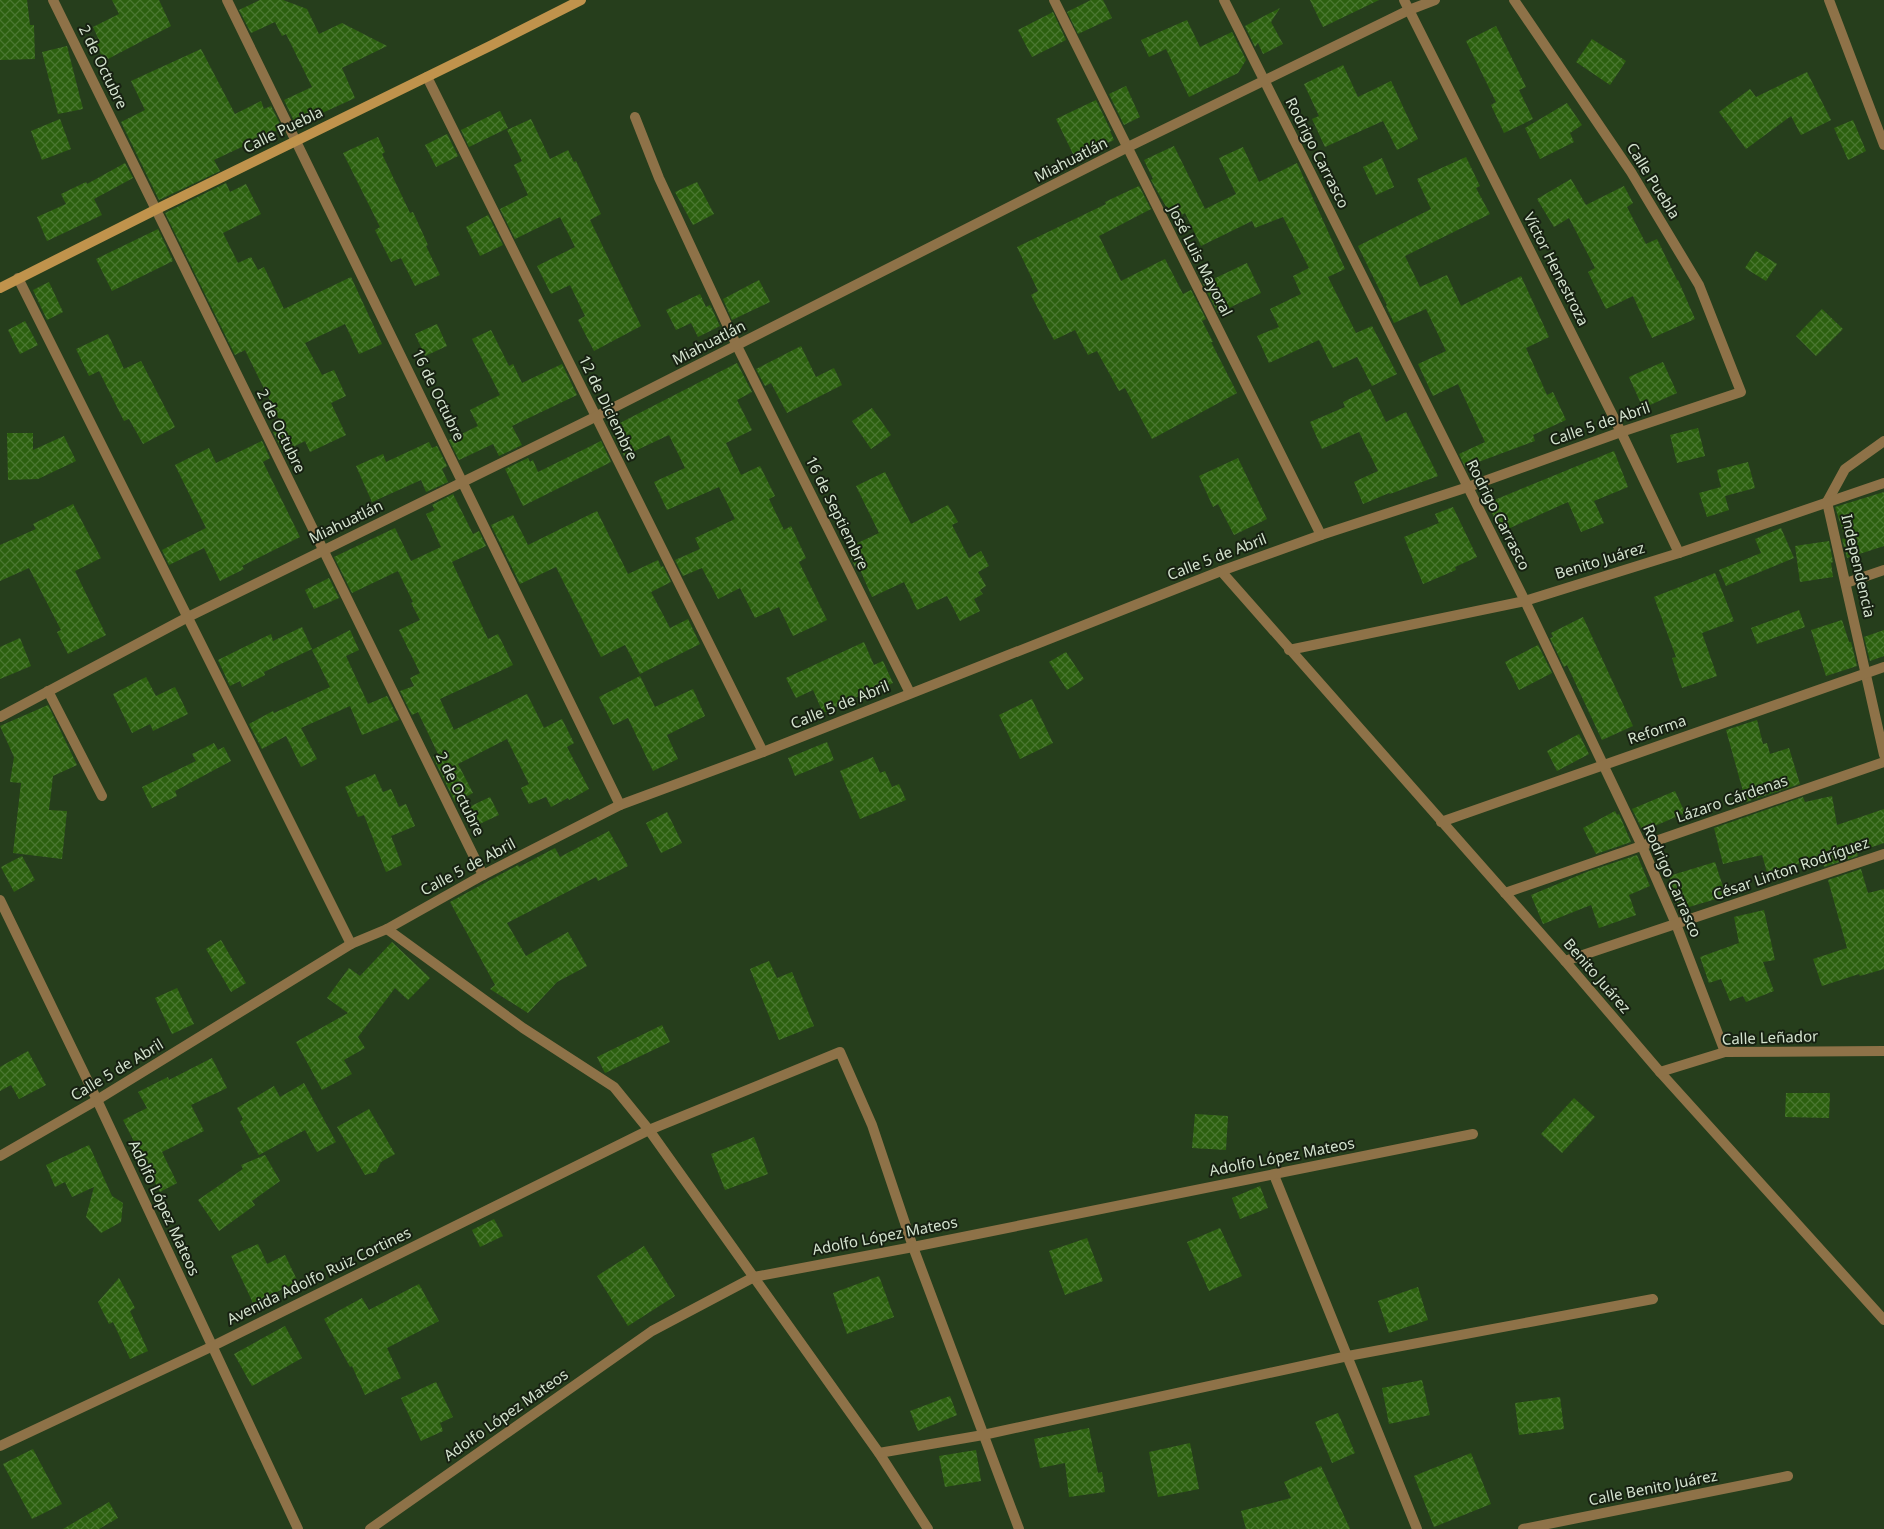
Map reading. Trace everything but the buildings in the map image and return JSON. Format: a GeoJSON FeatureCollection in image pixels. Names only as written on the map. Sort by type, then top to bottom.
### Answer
{"type":"FeatureCollection","features":[{"type":"Feature","properties":{"kind":"street","name":"2 de Octubre"},"geometry":{"type":"LineString","coordinates":[[53,0],[482,874]]}},
{"type":"Feature","properties":{"kind":"street","name":"16 de Octubre"},"geometry":{"type":"LineString","coordinates":[[227,0],[620,805]]}},
{"type":"Feature","properties":{"kind":"street","name":"Calle Puebla"},"geometry":{"type":"LineString","coordinates":[[0,288],[581,0]]}},
{"type":"Feature","properties":{"kind":"street","name":"José Luis Mayoral"},"geometry":{"type":"LineString","coordinates":[[1054,0],[1126,148],[1321,535]]}},
{"type":"Feature","properties":{"kind":"street","name":"Rodrigo Carrasco"},"geometry":{"type":"LineString","coordinates":[[1224,0],[1524,600],[1642,846],[1676,924],[1725,1052]]}},
{"type":"Feature","properties":{"kind":"street","name":"Víctor Henestroza"},"geometry":{"type":"LineString","coordinates":[[1404,0],[1621,432],[1678,553]]}},
{"type":"Feature","properties":{"kind":"street","name":"Miahuatlán"},"geometry":{"type":"LineString","coordinates":[[0,717],[188,617],[737,346],[1126,148],[1409,10],[1434,0]]}},
{"type":"Feature","properties":{"kind":"street","name":"Calle Puebla"},"geometry":{"type":"LineString","coordinates":[[1514,0],[1631,172],[1698,285],[1741,392]]}},
{"type":"Feature","properties":{"kind":"street"},"geometry":{"type":"LineString","coordinates":[[1828,0],[1884,145]]}},
{"type":"Feature","properties":{"kind":"street","name":"12 de Diciembre"},"geometry":{"type":"LineString","coordinates":[[427,77],[763,752]]}},
{"type":"Feature","properties":{"kind":"street","name":"16 de Septiembre"},"geometry":{"type":"LineString","coordinates":[[635,117],[659,178],[737,346],[910,693]]}},
{"type":"Feature","properties":{"kind":"street"},"geometry":{"type":"LineString","coordinates":[[18,278],[351,944]]}},
{"type":"Feature","properties":{"kind":"street","name":"Calle 5 de Abril"},"geometry":{"type":"LineString","coordinates":[[0,1156],[97,1100],[351,944],[387,929],[482,874],[620,805],[763,752],[1221,571],[1321,535],[1468,488],[1621,432],[1741,392]]}},
{"type":"Feature","properties":{"kind":"street"},"geometry":{"type":"LineString","coordinates":[[1828,502],[1845,469],[1884,441]]}},
{"type":"Feature","properties":{"kind":"street","name":"Benito Juárez"},"geometry":{"type":"LineString","coordinates":[[1289,650],[1524,600],[1678,553],[1884,483]]}},
{"type":"Feature","properties":{"kind":"street","name":"Independencia"},"geometry":{"type":"LineString","coordinates":[[1828,502],[1884,755]]}},
{"type":"Feature","properties":{"kind":"street"},"geometry":{"type":"LineString","coordinates":[[1846,583],[1884,570]]}},
{"type":"Feature","properties":{"kind":"street","name":"Benito Juárez"},"geometry":{"type":"LineString","coordinates":[[1221,571],[1565,961],[1660,1072],[1884,1320]]}},
{"type":"Feature","properties":{"kind":"street","name":"Reforma"},"geometry":{"type":"LineString","coordinates":[[1441,822],[1602,764],[1884,667]]}},
{"type":"Feature","properties":{"kind":"street"},"geometry":{"type":"LineString","coordinates":[[48,691],[102,796]]}},
{"type":"Feature","properties":{"kind":"street","name":"Lázaro Cárdenas"},"geometry":{"type":"LineString","coordinates":[[1505,893],[1884,762]]}},
{"type":"Feature","properties":{"kind":"street","name":"César Linton Rodríguez"},"geometry":{"type":"LineString","coordinates":[[1565,961],[1884,854]]}},
{"type":"Feature","properties":{"kind":"street","name":"Adolfo López Mateos"},"geometry":{"type":"LineString","coordinates":[[1,903],[97,1100],[298,1529]]}},
{"type":"Feature","properties":{"kind":"street"},"geometry":{"type":"LineString","coordinates":[[387,929],[524,1028],[614,1087],[649,1130],[754,1277],[879,1453],[928,1529]]}},
{"type":"Feature","properties":{"kind":"street","name":"Calle Leñador"},"geometry":{"type":"LineString","coordinates":[[1660,1072],[1725,1052],[1884,1051]]}},
{"type":"Feature","properties":{"kind":"street","name":"Avenida Adolfo Ruiz Cortines"},"geometry":{"type":"LineString","coordinates":[[0,1446],[212,1346],[649,1130],[840,1052],[872,1125],[912,1247]]}},
{"type":"Feature","properties":{"kind":"street","name":"Adolfo López Mateos"},"geometry":{"type":"LineString","coordinates":[[370,1529],[652,1331],[754,1277],[1274,1175],[1472,1134]]}},
{"type":"Feature","properties":{"kind":"street"},"geometry":{"type":"LineString","coordinates":[[1274,1175],[1417,1529]]}},
{"type":"Feature","properties":{"kind":"street"},"geometry":{"type":"LineString","coordinates":[[912,1247],[1019,1529]]}},
{"type":"Feature","properties":{"kind":"street"},"geometry":{"type":"LineString","coordinates":[[879,1453],[983,1435],[1348,1356],[1653,1299]]}},
{"type":"Feature","properties":{"kind":"street","name":"Calle Benito Juárez"},"geometry":{"type":"LineString","coordinates":[[1523,1529],[1788,1476]]}}]}
